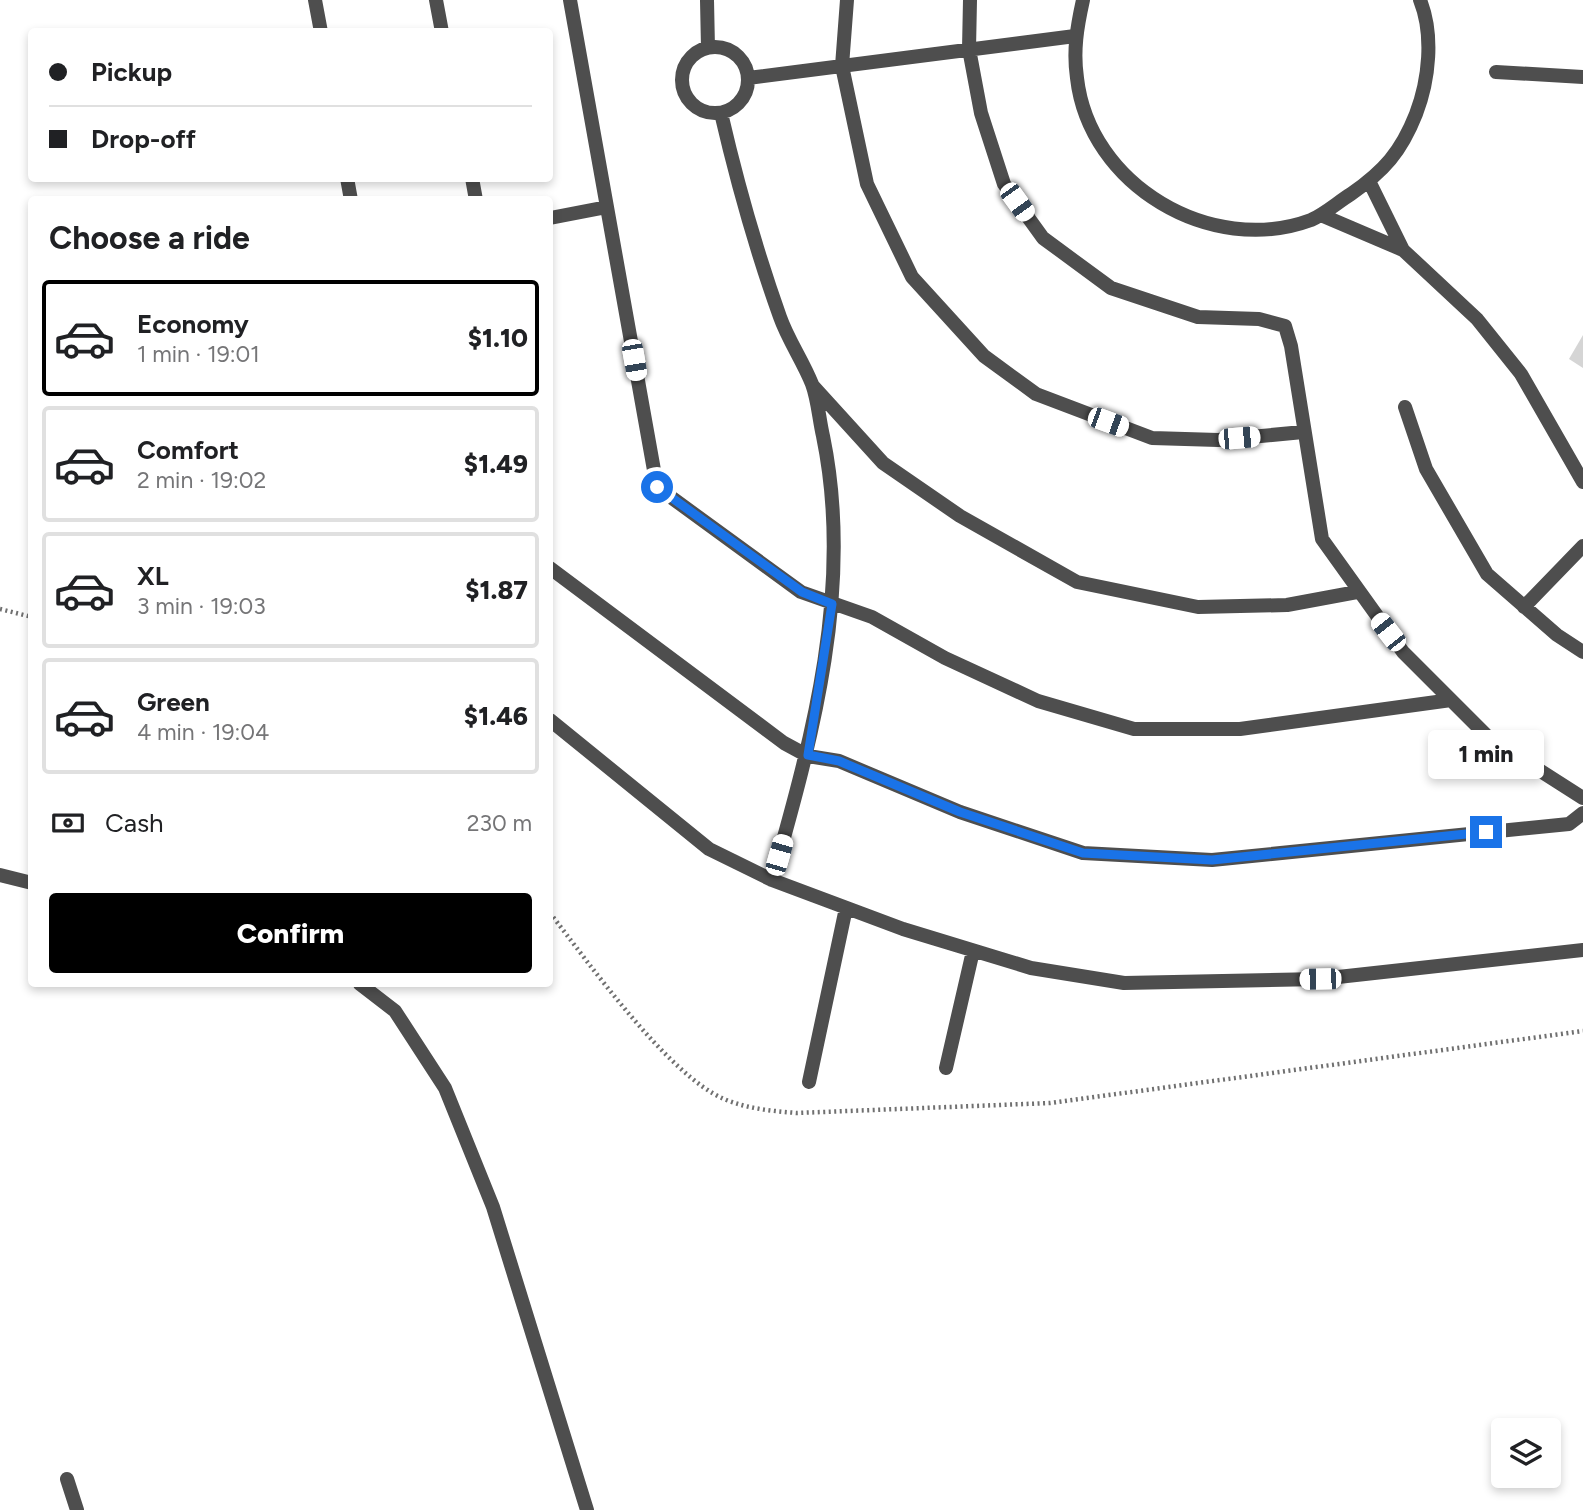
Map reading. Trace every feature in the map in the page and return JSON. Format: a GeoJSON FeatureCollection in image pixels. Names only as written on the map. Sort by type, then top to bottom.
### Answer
{"type":"FeatureCollection","features":[{"type":"Feature","properties":{"kind":"street"},"geometry":{"type":"LineString","coordinates":[[315,0],[320,28]]}},
{"type":"Feature","properties":{"kind":"street"},"geometry":{"type":"LineString","coordinates":[[436,0],[441,28]]}},
{"type":"Feature","properties":{"kind":"street"},"geometry":{"type":"LineString","coordinates":[[570,0],[657,487],[802,592],[872,617],[945,658],[1038,701],[1134,729],[1240,729],[1451,701]]}},
{"type":"Feature","properties":{"kind":"street"},"geometry":{"type":"LineString","coordinates":[[708,0],[708,48]]}},
{"type":"Feature","properties":{"kind":"street"},"geometry":{"type":"LineString","coordinates":[[847,0],[842,66],[867,184],[912,277],[984,356],[1036,394],[1152,438],[1218,440],[1303,432]]}},
{"type":"Feature","properties":{"kind":"street"},"geometry":{"type":"LineString","coordinates":[[970,0],[969,49],[981,113],[1004,184],[1043,238],[1111,288],[1198,317],[1259,319],[1285,326],[1292,346],[1303,432],[1322,539],[1357,592],[1403,652],[1451,701],[1489,738],[1583,798]]}},
{"type":"Feature","properties":{"kind":"street"},"geometry":{"type":"LineString","coordinates":[[1083,0],[1075,36],[1077,80],[1089,123],[1111,161],[1143,192],[1181,215],[1222,228],[1267,230],[1321,215],[1383,171],[1408,135],[1424,93],[1429,49],[1420,0]]}},
{"type":"Feature","properties":{"kind":"street"},"geometry":{"type":"LineString","coordinates":[[748,78],[1075,36]]}},
{"type":"Feature","properties":{"kind":"street"},"geometry":{"type":"LineString","coordinates":[[708,48],[730,51],[739,58],[748,78],[747,88],[738,104],[721,113],[701,110],[686,96],[682,86],[682,76],[691,58],[708,48]]}},
{"type":"Feature","properties":{"kind":"street"},"geometry":{"type":"LineString","coordinates":[[1496,72],[1583,77]]}},
{"type":"Feature","properties":{"kind":"street"},"geometry":{"type":"LineString","coordinates":[[721,113],[743,208],[781,320],[812,385],[829,466],[835,549],[832,604],[808,755],[772,880]]}},
{"type":"Feature","properties":{"kind":"street"},"geometry":{"type":"LineString","coordinates":[[1369,181],[1403,250]]}},
{"type":"Feature","properties":{"kind":"street"},"geometry":{"type":"LineString","coordinates":[[553,217],[607,208]]}},
{"type":"Feature","properties":{"kind":"street"},"geometry":{"type":"LineString","coordinates":[[1321,215],[1403,250],[1477,319],[1521,374],[1583,481]]}},
{"type":"Feature","properties":{"kind":"street"},"geometry":{"type":"LineString","coordinates":[[812,385],[883,463],[960,516],[1077,582],[1198,607],[1287,605],[1357,592]]}},
{"type":"Feature","properties":{"kind":"street"},"geometry":{"type":"LineString","coordinates":[[1405,407],[1426,469],[1487,574],[1557,635],[1583,652]]}},
{"type":"Feature","properties":{"kind":"street"},"geometry":{"type":"LineString","coordinates":[[1524,607],[1583,546]]}},
{"type":"Feature","properties":{"kind":"street"},"geometry":{"type":"LineString","coordinates":[[553,570],[785,743],[808,755],[839,761],[960,812],[1083,853],[1212,860],[1569,824],[1583,813]]}},
{"type":"Feature","properties":{"kind":"street"},"geometry":{"type":"LineString","coordinates":[[553,722],[709,849],[772,880],[846,908],[1031,968],[1124,983],[1320,979],[1583,950]]}},
{"type":"Feature","properties":{"kind":"street"},"geometry":{"type":"LineString","coordinates":[[0,876],[28,882]]}},
{"type":"Feature","properties":{"kind":"street"},"geometry":{"type":"LineString","coordinates":[[809,1082],[846,908]]}},
{"type":"Feature","properties":{"kind":"street"},"geometry":{"type":"LineString","coordinates":[[946,1068],[973,951]]}},
{"type":"Feature","properties":{"kind":"street"},"geometry":{"type":"LineString","coordinates":[[364,987],[395,1011],[445,1088],[493,1207],[587,1510]]}},
{"type":"Feature","properties":{"kind":"street"},"geometry":{"type":"LineString","coordinates":[[67,1479],[76,1510]]}},
{"type":"Feature","properties":{"kind":"path"},"geometry":{"type":"LineString","coordinates":[[0,609],[28,616]]}},
{"type":"Feature","properties":{"kind":"path"},"geometry":{"type":"LineString","coordinates":[[553,917],[641,1027],[698,1083],[722,1098],[756,1110],[797,1113],[1050,1103],[1583,1031]]}},
{"type":"Feature","properties":{"kind":"shaded area"},"geometry":{"type":"Polygon","coordinates":[[[1583,335],[1583,368],[1569,359],[1583,335]]]}},
{"type":"Feature","properties":{"kind":"route"},"geometry":{"type":"LineString","coordinates":[[657,487],[802,592],[832,604],[808,755],[839,761],[960,812],[1083,853],[1212,860],[1486,832]]}}]}
